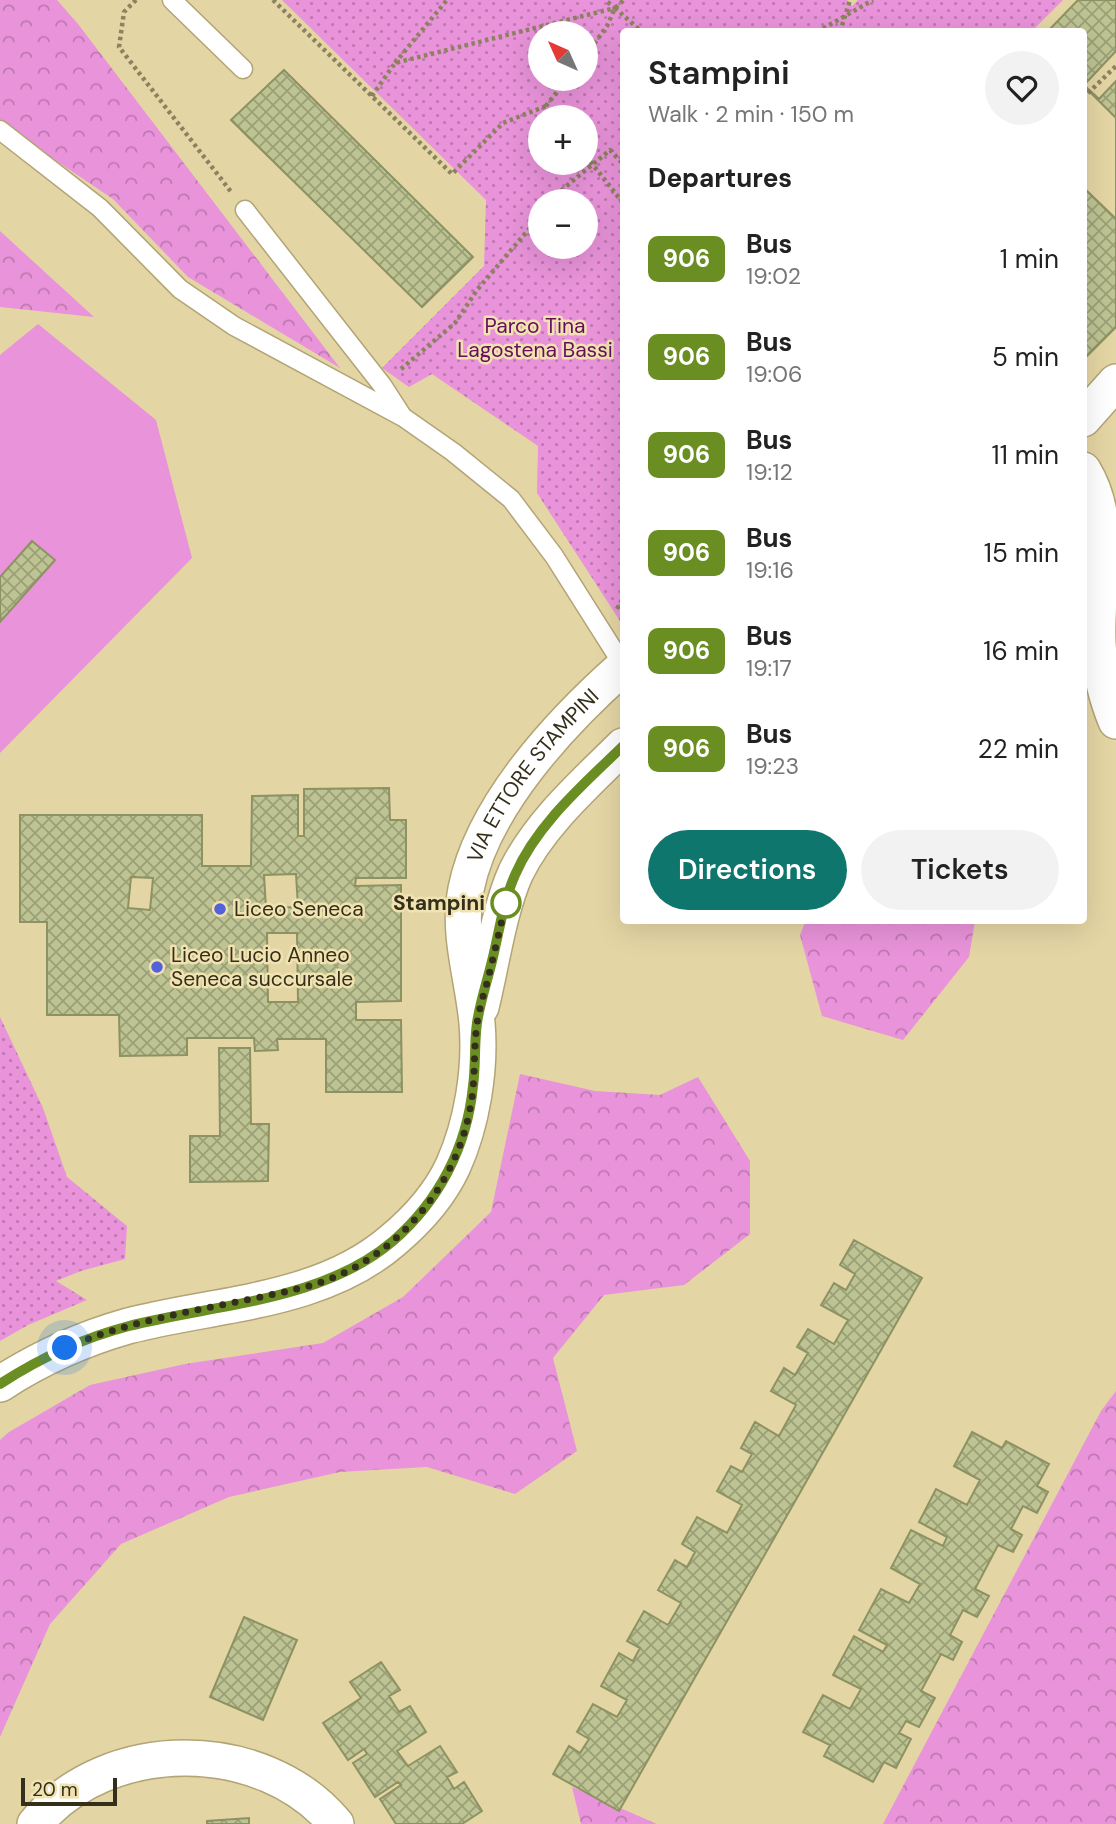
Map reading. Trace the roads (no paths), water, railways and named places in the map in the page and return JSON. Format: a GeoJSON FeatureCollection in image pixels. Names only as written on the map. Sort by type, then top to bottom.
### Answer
{"type":"FeatureCollection","features":[{"type":"Feature","properties":{"kind":"street"},"geometry":{"type":"LineString","coordinates":[[1087,415],[1116,382]]}},
{"type":"Feature","properties":{"kind":"street"},"geometry":{"type":"LineString","coordinates":[[1087,477],[1098,496],[1110,553],[1098,642],[1106,693],[1116,721]]}},
{"type":"Feature","properties":{"kind":"street","name":"VIA ETTORE STAMPINI"},"geometry":{"type":"LineString","coordinates":[[1,1383],[51,1354],[126,1327],[326,1282],[348,1272],[410,1225],[453,1166],[470,1110],[477,1024],[463,921],[466,888],[486,835],[504,801],[538,754],[620,669]]}},
{"type":"Feature","properties":{"kind":"street","name":"VIA ETTORE STAMPINI"},"geometry":{"type":"LineString","coordinates":[[477,1024],[508,895],[517,872],[555,817],[620,749]]}},
{"type":"Feature","properties":{"kind":"street"},"geometry":{"type":"LineString","coordinates":[[35,1824],[62,1796],[95,1776],[133,1763],[177,1758],[231,1764],[264,1774],[311,1799],[336,1824]]}},
{"type":"Feature","properties":{"kind":"lane"},"geometry":{"type":"LineString","coordinates":[[172,0],[243,69]]}},
{"type":"Feature","properties":{"kind":"lane"},"geometry":{"type":"LineString","coordinates":[[0,130],[100,208],[180,289],[234,326],[403,417],[453,452],[511,499],[554,556],[620,661]]}},
{"type":"Feature","properties":{"kind":"lane"},"geometry":{"type":"LineString","coordinates":[[245,211],[382,386],[403,417]]}},
{"type":"Feature","properties":{"kind":"place","name":"Stampini"},"geometry":{"type":"Point","coordinates":[506,903]}},
{"type":"Feature","properties":{"kind":"place","name":"Liceo Seneca"},"geometry":{"type":"Point","coordinates":[220,909]}},
{"type":"Feature","properties":{"kind":"place","name":"Liceo Lucio Anneo Seneca succursale"},"geometry":{"type":"Point","coordinates":[157,967]}},
{"type":"Feature","properties":{"kind":"park label","name":"Parco Tina Lagostena Bassi"},"geometry":{"type":"Point","coordinates":[535,338]}}]}
